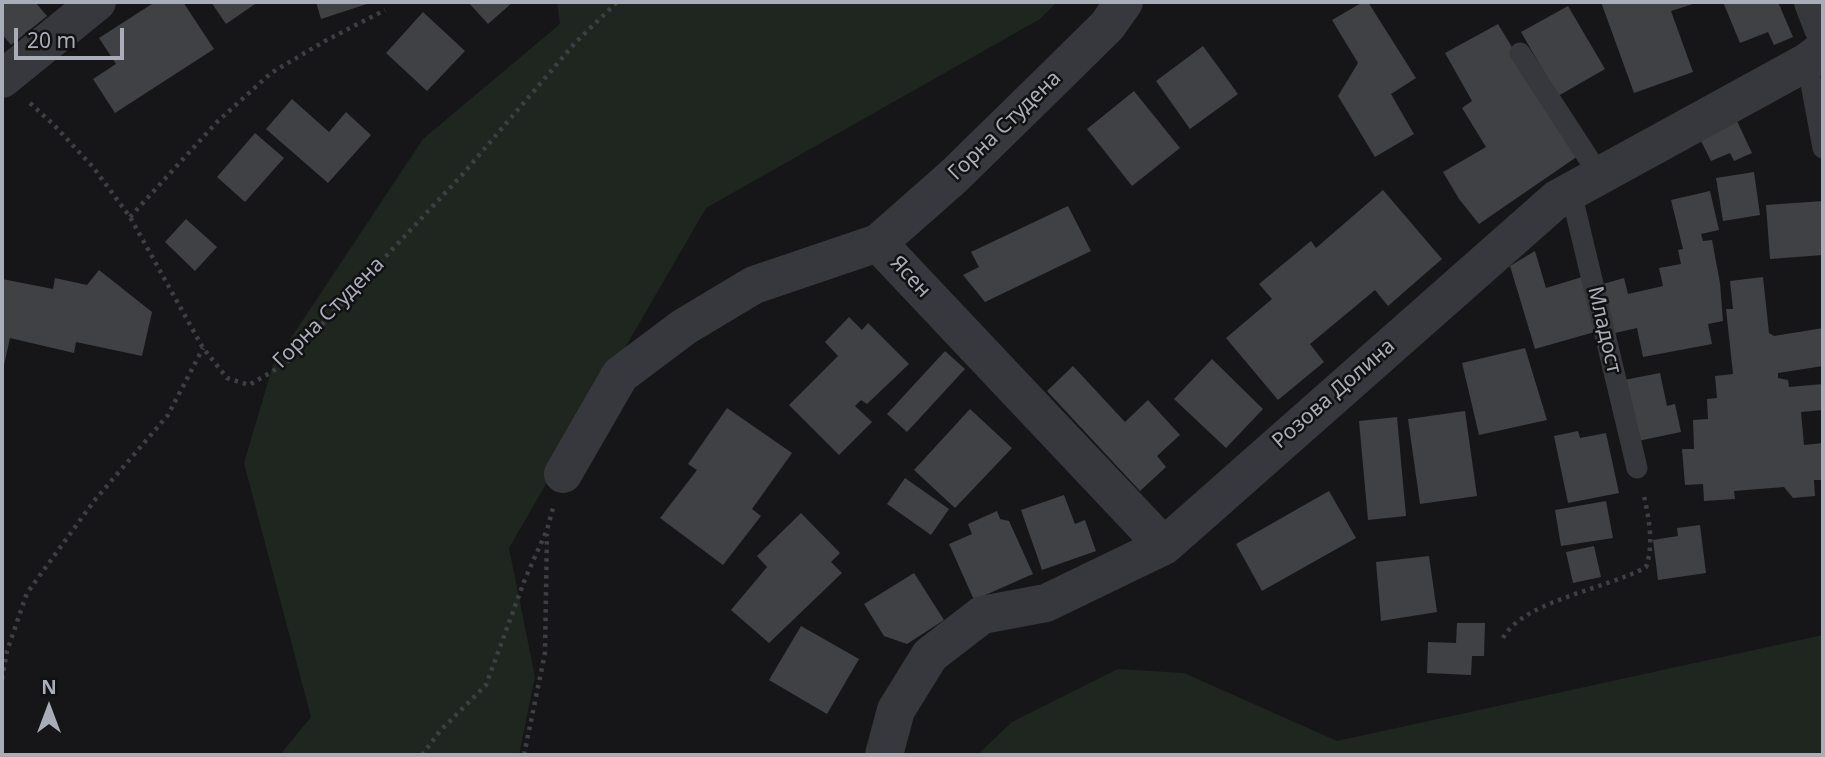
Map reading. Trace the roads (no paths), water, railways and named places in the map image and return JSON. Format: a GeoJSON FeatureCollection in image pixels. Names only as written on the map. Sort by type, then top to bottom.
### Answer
{"type":"FeatureCollection","features":[{"type":"Feature","properties":{"kind":"street"},"geometry":{"type":"LineString","coordinates":[[3,79],[97,2]]}},
{"type":"Feature","properties":{"kind":"street","name":"Горна Студена"},"geometry":{"type":"LineString","coordinates":[[878,243],[953,177],[1044,88],[1107,26],[1124,2]]}},
{"type":"Feature","properties":{"kind":"street"},"geometry":{"type":"LineString","coordinates":[[1813,2],[1823,28]]}},
{"type":"Feature","properties":{"kind":"street","name":"Розова Долина"},"geometry":{"type":"LineString","coordinates":[[884,755],[896,710],[930,655],[982,615],[1046,603],[1164,546],[1546,209],[1585,184],[1815,56]]}},
{"type":"Feature","properties":{"kind":"street","name":"Ясен"},"geometry":{"type":"LineString","coordinates":[[564,474],[620,375],[684,327],[754,285],[878,243],[1164,546]]}},
{"type":"Feature","properties":{"kind":"lane","name":"Младост"},"geometry":{"type":"LineString","coordinates":[[1520,52],[1585,184],[1637,468]]}},
{"type":"Feature","properties":{"kind":"lane"},"geometry":{"type":"LineString","coordinates":[[1815,56],[1823,148]]}}]}
